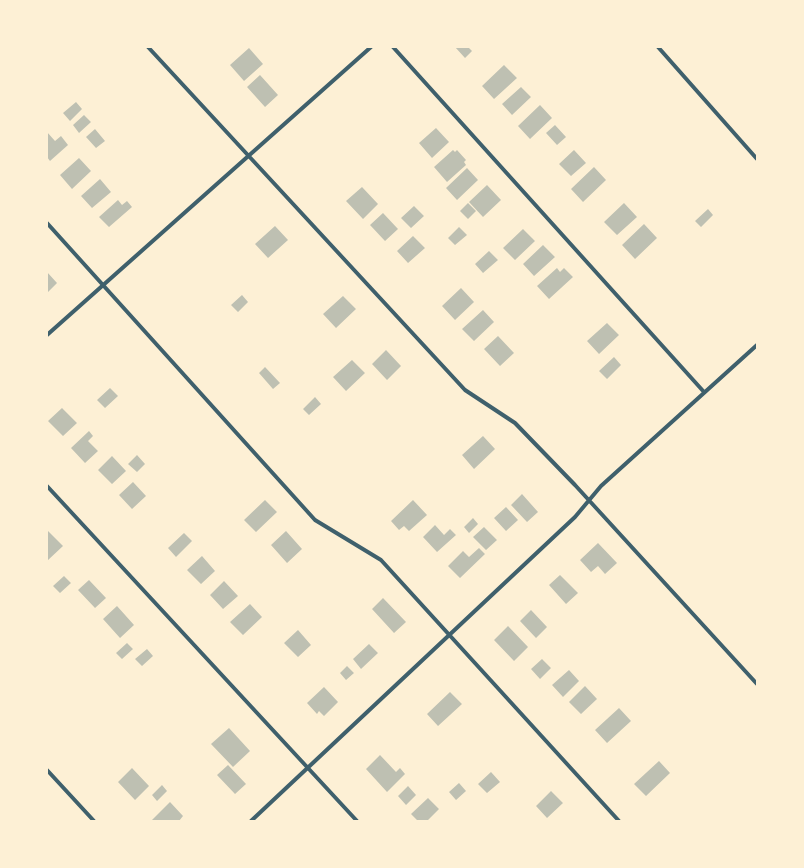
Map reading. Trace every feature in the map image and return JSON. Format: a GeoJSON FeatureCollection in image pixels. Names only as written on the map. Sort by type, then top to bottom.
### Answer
{"type":"FeatureCollection","features":[{"type":"Feature","properties":{"kind":"street"},"geometry":{"type":"LineString","coordinates":[[148,47],[465,390],[515,423],[757,684]]}},
{"type":"Feature","properties":{"kind":"street"},"geometry":{"type":"LineString","coordinates":[[47,334],[247,155],[371,47]]}},
{"type":"Feature","properties":{"kind":"street"},"geometry":{"type":"LineString","coordinates":[[393,47],[704,392]]}},
{"type":"Feature","properties":{"kind":"street"},"geometry":{"type":"LineString","coordinates":[[658,47],[757,159]]}},
{"type":"Feature","properties":{"kind":"street"},"geometry":{"type":"LineString","coordinates":[[47,223],[315,520],[380,560],[447,635],[620,821]]}},
{"type":"Feature","properties":{"kind":"street"},"geometry":{"type":"LineString","coordinates":[[251,821],[447,635],[575,517],[601,486],[757,345]]}},
{"type":"Feature","properties":{"kind":"street"},"geometry":{"type":"LineString","coordinates":[[47,486],[357,821]]}},
{"type":"Feature","properties":{"kind":"street"},"geometry":{"type":"LineString","coordinates":[[47,770],[94,821]]}},
{"type":"Feature","properties":{"kind":"building"},"geometry":{"type":"Polygon","coordinates":[[[455,47],[468,47],[472,51],[465,58],[455,47]]]}},
{"type":"Feature","properties":{"kind":"building"},"geometry":{"type":"Polygon","coordinates":[[[249,48],[263,64],[244,81],[230,65],[249,48]]]}},
{"type":"Feature","properties":{"kind":"building"},"geometry":{"type":"Polygon","coordinates":[[[504,65],[517,78],[494,99],[482,86],[504,65]]]}},
{"type":"Feature","properties":{"kind":"building"},"geometry":{"type":"Polygon","coordinates":[[[260,75],[278,95],[265,107],[247,87],[260,75]]]}},
{"type":"Feature","properties":{"kind":"building"},"geometry":{"type":"Polygon","coordinates":[[[521,87],[531,97],[512,115],[502,104],[521,87]]]}},
{"type":"Feature","properties":{"kind":"building"},"geometry":{"type":"Polygon","coordinates":[[[76,102],[82,109],[70,121],[63,113],[76,102]]]}},
{"type":"Feature","properties":{"kind":"building"},"geometry":{"type":"Polygon","coordinates":[[[540,105],[552,118],[530,139],[518,126],[540,105]]]}},
{"type":"Feature","properties":{"kind":"building"},"geometry":{"type":"Polygon","coordinates":[[[84,115],[91,122],[79,133],[73,125],[84,115]]]}},
{"type":"Feature","properties":{"kind":"building"},"geometry":{"type":"Polygon","coordinates":[[[555,125],[566,137],[557,145],[546,133],[555,125]]]}},
{"type":"Feature","properties":{"kind":"building"},"geometry":{"type":"Polygon","coordinates":[[[436,128],[449,142],[432,158],[419,143],[436,128]]]}},
{"type":"Feature","properties":{"kind":"building"},"geometry":{"type":"Polygon","coordinates":[[[95,129],[105,141],[96,148],[86,137],[95,129]]]}},
{"type":"Feature","properties":{"kind":"building"},"geometry":{"type":"Polygon","coordinates":[[[47,132],[55,141],[61,136],[68,145],[50,161],[47,157],[47,132]]]}},
{"type":"Feature","properties":{"kind":"building"},"geometry":{"type":"Polygon","coordinates":[[[453,150],[455,152],[457,150],[466,160],[464,162],[466,165],[447,182],[434,167],[453,150]]]}},
{"type":"Feature","properties":{"kind":"building"},"geometry":{"type":"Polygon","coordinates":[[[574,150],[586,163],[571,176],[559,164],[574,150]]]}},
{"type":"Feature","properties":{"kind":"building"},"geometry":{"type":"Polygon","coordinates":[[[79,158],[91,171],[72,189],[60,175],[79,158]]]}},
{"type":"Feature","properties":{"kind":"building"},"geometry":{"type":"Polygon","coordinates":[[[594,167],[606,180],[583,202],[571,189],[594,167]]]}},
{"type":"Feature","properties":{"kind":"building"},"geometry":{"type":"Polygon","coordinates":[[[467,168],[478,180],[457,200],[446,188],[467,168]]]}},
{"type":"Feature","properties":{"kind":"building"},"geometry":{"type":"Polygon","coordinates":[[[100,179],[111,192],[92,208],[81,196],[100,179]]]}},
{"type":"Feature","properties":{"kind":"building"},"geometry":{"type":"Polygon","coordinates":[[[487,185],[501,200],[483,217],[469,202],[487,185]]]}},
{"type":"Feature","properties":{"kind":"building"},"geometry":{"type":"Polygon","coordinates":[[[362,187],[378,204],[363,219],[346,201],[362,187]]]}},
{"type":"Feature","properties":{"kind":"building"},"geometry":{"type":"Polygon","coordinates":[[[118,200],[122,205],[127,201],[132,207],[109,227],[99,217],[118,200]]]}},
{"type":"Feature","properties":{"kind":"building"},"geometry":{"type":"Polygon","coordinates":[[[468,203],[476,211],[468,219],[460,211],[468,203]]]}},
{"type":"Feature","properties":{"kind":"building"},"geometry":{"type":"Polygon","coordinates":[[[624,203],[637,217],[617,235],[604,222],[624,203]]]}},
{"type":"Feature","properties":{"kind":"building"},"geometry":{"type":"Polygon","coordinates":[[[414,206],[424,216],[411,228],[401,218],[414,206]]]}},
{"type":"Feature","properties":{"kind":"building"},"geometry":{"type":"Polygon","coordinates":[[[708,209],[713,215],[701,227],[695,221],[708,209]]]}},
{"type":"Feature","properties":{"kind":"building"},"geometry":{"type":"Polygon","coordinates":[[[383,213],[398,229],[385,241],[370,225],[383,213]]]}},
{"type":"Feature","properties":{"kind":"building"},"geometry":{"type":"Polygon","coordinates":[[[644,224],[657,238],[635,259],[622,245],[644,224]]]}},
{"type":"Feature","properties":{"kind":"building"},"geometry":{"type":"Polygon","coordinates":[[[275,226],[288,240],[268,258],[255,244],[275,226]]]}},
{"type":"Feature","properties":{"kind":"building"},"geometry":{"type":"Polygon","coordinates":[[[459,227],[467,235],[455,245],[448,238],[459,227]]]}},
{"type":"Feature","properties":{"kind":"building"},"geometry":{"type":"Polygon","coordinates":[[[523,229],[535,241],[515,260],[503,248],[523,229]]]}},
{"type":"Feature","properties":{"kind":"building"},"geometry":{"type":"Polygon","coordinates":[[[413,236],[425,248],[408,263],[397,251],[413,236]]]}},
{"type":"Feature","properties":{"kind":"building"},"geometry":{"type":"Polygon","coordinates":[[[543,245],[555,257],[534,276],[523,264],[543,245]]]}},
{"type":"Feature","properties":{"kind":"building"},"geometry":{"type":"Polygon","coordinates":[[[489,251],[498,260],[483,273],[475,264],[489,251]]]}},
{"type":"Feature","properties":{"kind":"building"},"geometry":{"type":"Polygon","coordinates":[[[557,268],[560,272],[564,268],[573,277],[549,299],[537,286],[557,268]]]}},
{"type":"Feature","properties":{"kind":"building"},"geometry":{"type":"Polygon","coordinates":[[[47,272],[57,283],[47,293],[47,272]]]}},
{"type":"Feature","properties":{"kind":"building"},"geometry":{"type":"Polygon","coordinates":[[[461,288],[474,302],[455,320],[442,306],[461,288]]]}},
{"type":"Feature","properties":{"kind":"building"},"geometry":{"type":"Polygon","coordinates":[[[242,295],[248,302],[238,312],[231,305],[242,295]]]}},
{"type":"Feature","properties":{"kind":"building"},"geometry":{"type":"Polygon","coordinates":[[[343,296],[356,309],[336,328],[323,314],[343,296]]]}},
{"type":"Feature","properties":{"kind":"building"},"geometry":{"type":"Polygon","coordinates":[[[483,310],[494,322],[474,341],[462,329],[483,310]]]}},
{"type":"Feature","properties":{"kind":"building"},"geometry":{"type":"Polygon","coordinates":[[[607,323],[619,335],[599,354],[587,341],[607,323]]]}},
{"type":"Feature","properties":{"kind":"building"},"geometry":{"type":"Polygon","coordinates":[[[498,336],[514,353],[500,366],[484,349],[498,336]]]}},
{"type":"Feature","properties":{"kind":"building"},"geometry":{"type":"Polygon","coordinates":[[[386,350],[401,366],[387,380],[372,364],[386,350]]]}},
{"type":"Feature","properties":{"kind":"building"},"geometry":{"type":"Polygon","coordinates":[[[614,357],[621,365],[607,379],[599,371],[614,357]]]}},
{"type":"Feature","properties":{"kind":"building"},"geometry":{"type":"Polygon","coordinates":[[[352,360],[365,373],[346,391],[333,377],[352,360]]]}},
{"type":"Feature","properties":{"kind":"building"},"geometry":{"type":"Polygon","coordinates":[[[265,367],[280,383],[273,389],[259,373],[265,367]]]}},
{"type":"Feature","properties":{"kind":"building"},"geometry":{"type":"Polygon","coordinates":[[[110,388],[118,396],[105,408],[97,400],[110,388]]]}},
{"type":"Feature","properties":{"kind":"building"},"geometry":{"type":"Polygon","coordinates":[[[315,397],[321,404],[309,415],[303,409],[315,397]]]}},
{"type":"Feature","properties":{"kind":"building"},"geometry":{"type":"Polygon","coordinates":[[[62,408],[77,423],[63,436],[48,421],[62,408]]]}},
{"type":"Feature","properties":{"kind":"building"},"geometry":{"type":"Polygon","coordinates":[[[89,431],[93,436],[88,441],[98,451],[85,463],[71,448],[89,431]]]}},
{"type":"Feature","properties":{"kind":"building"},"geometry":{"type":"Polygon","coordinates":[[[483,436],[495,449],[474,469],[462,455],[483,436]]]}},
{"type":"Feature","properties":{"kind":"building"},"geometry":{"type":"Polygon","coordinates":[[[137,455],[145,464],[137,472],[128,464],[137,455]]]}},
{"type":"Feature","properties":{"kind":"building"},"geometry":{"type":"Polygon","coordinates":[[[112,456],[126,471],[112,484],[98,470],[112,456]]]}},
{"type":"Feature","properties":{"kind":"building"},"geometry":{"type":"Polygon","coordinates":[[[133,482],[146,496],[132,509],[119,495],[133,482]]]}},
{"type":"Feature","properties":{"kind":"building"},"geometry":{"type":"Polygon","coordinates":[[[522,494],[538,512],[527,522],[511,505],[522,494]]]}},
{"type":"Feature","properties":{"kind":"building"},"geometry":{"type":"Polygon","coordinates":[[[265,500],[277,512],[256,532],[244,520],[265,500]]]}},
{"type":"Feature","properties":{"kind":"building"},"geometry":{"type":"Polygon","coordinates":[[[413,500],[427,515],[409,531],[404,526],[399,530],[391,521],[413,500]]]}},
{"type":"Feature","properties":{"kind":"building"},"geometry":{"type":"Polygon","coordinates":[[[506,507],[518,520],[506,531],[494,518],[506,507]]]}},
{"type":"Feature","properties":{"kind":"building"},"geometry":{"type":"Polygon","coordinates":[[[473,518],[478,524],[469,533],[464,527],[473,518]]]}},
{"type":"Feature","properties":{"kind":"building"},"geometry":{"type":"Polygon","coordinates":[[[435,525],[444,535],[450,529],[456,535],[437,552],[423,537],[435,525]]]}},
{"type":"Feature","properties":{"kind":"building"},"geometry":{"type":"Polygon","coordinates":[[[484,527],[497,540],[486,550],[473,537],[484,527]]]}},
{"type":"Feature","properties":{"kind":"building"},"geometry":{"type":"Polygon","coordinates":[[[47,530],[63,546],[47,561],[47,530]]]}},
{"type":"Feature","properties":{"kind":"building"},"geometry":{"type":"Polygon","coordinates":[[[286,531],[302,549],[287,563],[271,545],[286,531]]]}},
{"type":"Feature","properties":{"kind":"building"},"geometry":{"type":"Polygon","coordinates":[[[184,533],[192,541],[176,557],[168,548],[184,533]]]}},
{"type":"Feature","properties":{"kind":"building"},"geometry":{"type":"Polygon","coordinates":[[[598,543],[617,563],[605,574],[598,566],[591,572],[580,560],[598,543]]]}},
{"type":"Feature","properties":{"kind":"building"},"geometry":{"type":"Polygon","coordinates":[[[479,548],[485,554],[460,578],[448,566],[463,551],[469,557],[479,548]]]}},
{"type":"Feature","properties":{"kind":"building"},"geometry":{"type":"Polygon","coordinates":[[[202,556],[215,571],[201,584],[187,570],[202,556]]]}},
{"type":"Feature","properties":{"kind":"building"},"geometry":{"type":"Polygon","coordinates":[[[560,575],[578,593],[566,604],[549,585],[560,575]]]}},
{"type":"Feature","properties":{"kind":"building"},"geometry":{"type":"Polygon","coordinates":[[[64,576],[71,583],[60,593],[53,586],[64,576]]]}},
{"type":"Feature","properties":{"kind":"building"},"geometry":{"type":"Polygon","coordinates":[[[89,580],[106,598],[95,608],[78,590],[89,580]]]}},
{"type":"Feature","properties":{"kind":"building"},"geometry":{"type":"Polygon","coordinates":[[[224,581],[238,596],[223,609],[210,595],[224,581]]]}},
{"type":"Feature","properties":{"kind":"building"},"geometry":{"type":"Polygon","coordinates":[[[383,598],[406,622],[394,633],[372,609],[383,598]]]}},
{"type":"Feature","properties":{"kind":"building"},"geometry":{"type":"Polygon","coordinates":[[[250,604],[262,617],[243,635],[230,622],[250,604]]]}},
{"type":"Feature","properties":{"kind":"building"},"geometry":{"type":"Polygon","coordinates":[[[117,606],[134,625],[120,638],[103,619],[117,606]]]}},
{"type":"Feature","properties":{"kind":"building"},"geometry":{"type":"Polygon","coordinates":[[[531,610],[547,627],[536,638],[520,621],[531,610]]]}},
{"type":"Feature","properties":{"kind":"building"},"geometry":{"type":"Polygon","coordinates":[[[508,626],[528,647],[514,661],[494,640],[508,626]]]}},
{"type":"Feature","properties":{"kind":"building"},"geometry":{"type":"Polygon","coordinates":[[[298,630],[311,645],[298,657],[284,643],[298,630]]]}},
{"type":"Feature","properties":{"kind":"building"},"geometry":{"type":"Polygon","coordinates":[[[127,643],[133,649],[122,659],[116,653],[127,643]]]}},
{"type":"Feature","properties":{"kind":"building"},"geometry":{"type":"Polygon","coordinates":[[[369,644],[378,653],[361,669],[353,659],[369,644]]]}},
{"type":"Feature","properties":{"kind":"building"},"geometry":{"type":"Polygon","coordinates":[[[147,649],[153,656],[142,666],[135,659],[147,649]]]}},
{"type":"Feature","properties":{"kind":"building"},"geometry":{"type":"Polygon","coordinates":[[[542,659],[551,668],[540,679],[531,669],[542,659]]]}},
{"type":"Feature","properties":{"kind":"building"},"geometry":{"type":"Polygon","coordinates":[[[347,666],[354,673],[346,680],[340,673],[347,666]]]}},
{"type":"Feature","properties":{"kind":"building"},"geometry":{"type":"Polygon","coordinates":[[[569,670],[579,681],[563,697],[552,685],[569,670]]]}},
{"type":"Feature","properties":{"kind":"building"},"geometry":{"type":"Polygon","coordinates":[[[585,686],[597,699],[581,714],[569,702],[585,686]]]}},
{"type":"Feature","properties":{"kind":"building"},"geometry":{"type":"Polygon","coordinates":[[[324,687],[338,702],[324,716],[319,711],[317,714],[307,703],[324,687]]]}},
{"type":"Feature","properties":{"kind":"building"},"geometry":{"type":"Polygon","coordinates":[[[450,692],[462,704],[438,726],[427,714],[450,692]]]}},
{"type":"Feature","properties":{"kind":"building"},"geometry":{"type":"Polygon","coordinates":[[[619,708],[631,721],[607,743],[595,730],[619,708]]]}},
{"type":"Feature","properties":{"kind":"building"},"geometry":{"type":"Polygon","coordinates":[[[229,728],[250,751],[233,767],[211,744],[229,728]]]}},
{"type":"Feature","properties":{"kind":"building"},"geometry":{"type":"Polygon","coordinates":[[[380,755],[396,772],[400,768],[405,774],[387,792],[366,769],[380,755]]]}},
{"type":"Feature","properties":{"kind":"building"},"geometry":{"type":"Polygon","coordinates":[[[659,761],[670,773],[646,796],[634,784],[659,761]]]}},
{"type":"Feature","properties":{"kind":"building"},"geometry":{"type":"Polygon","coordinates":[[[228,765],[246,784],[235,794],[217,775],[228,765]]]}},
{"type":"Feature","properties":{"kind":"building"},"geometry":{"type":"Polygon","coordinates":[[[132,768],[149,786],[135,800],[118,782],[132,768]]]}},
{"type":"Feature","properties":{"kind":"building"},"geometry":{"type":"Polygon","coordinates":[[[491,772],[500,782],[487,793],[478,784],[491,772]]]}},
{"type":"Feature","properties":{"kind":"building"},"geometry":{"type":"Polygon","coordinates":[[[459,783],[466,791],[456,800],[449,792],[459,783]]]}},
{"type":"Feature","properties":{"kind":"building"},"geometry":{"type":"Polygon","coordinates":[[[162,785],[167,791],[157,801],[152,795],[162,785]]]}},
{"type":"Feature","properties":{"kind":"building"},"geometry":{"type":"Polygon","coordinates":[[[408,786],[416,795],[406,805],[398,796],[408,786]]]}},
{"type":"Feature","properties":{"kind":"building"},"geometry":{"type":"Polygon","coordinates":[[[551,791],[563,803],[547,818],[536,806],[551,791]]]}},
{"type":"Feature","properties":{"kind":"building"},"geometry":{"type":"Polygon","coordinates":[[[428,798],[439,809],[427,821],[418,821],[411,814],[428,798]]]}},
{"type":"Feature","properties":{"kind":"building"},"geometry":{"type":"Polygon","coordinates":[[[170,802],[183,816],[179,821],[151,821],[170,802]]]}}]}
